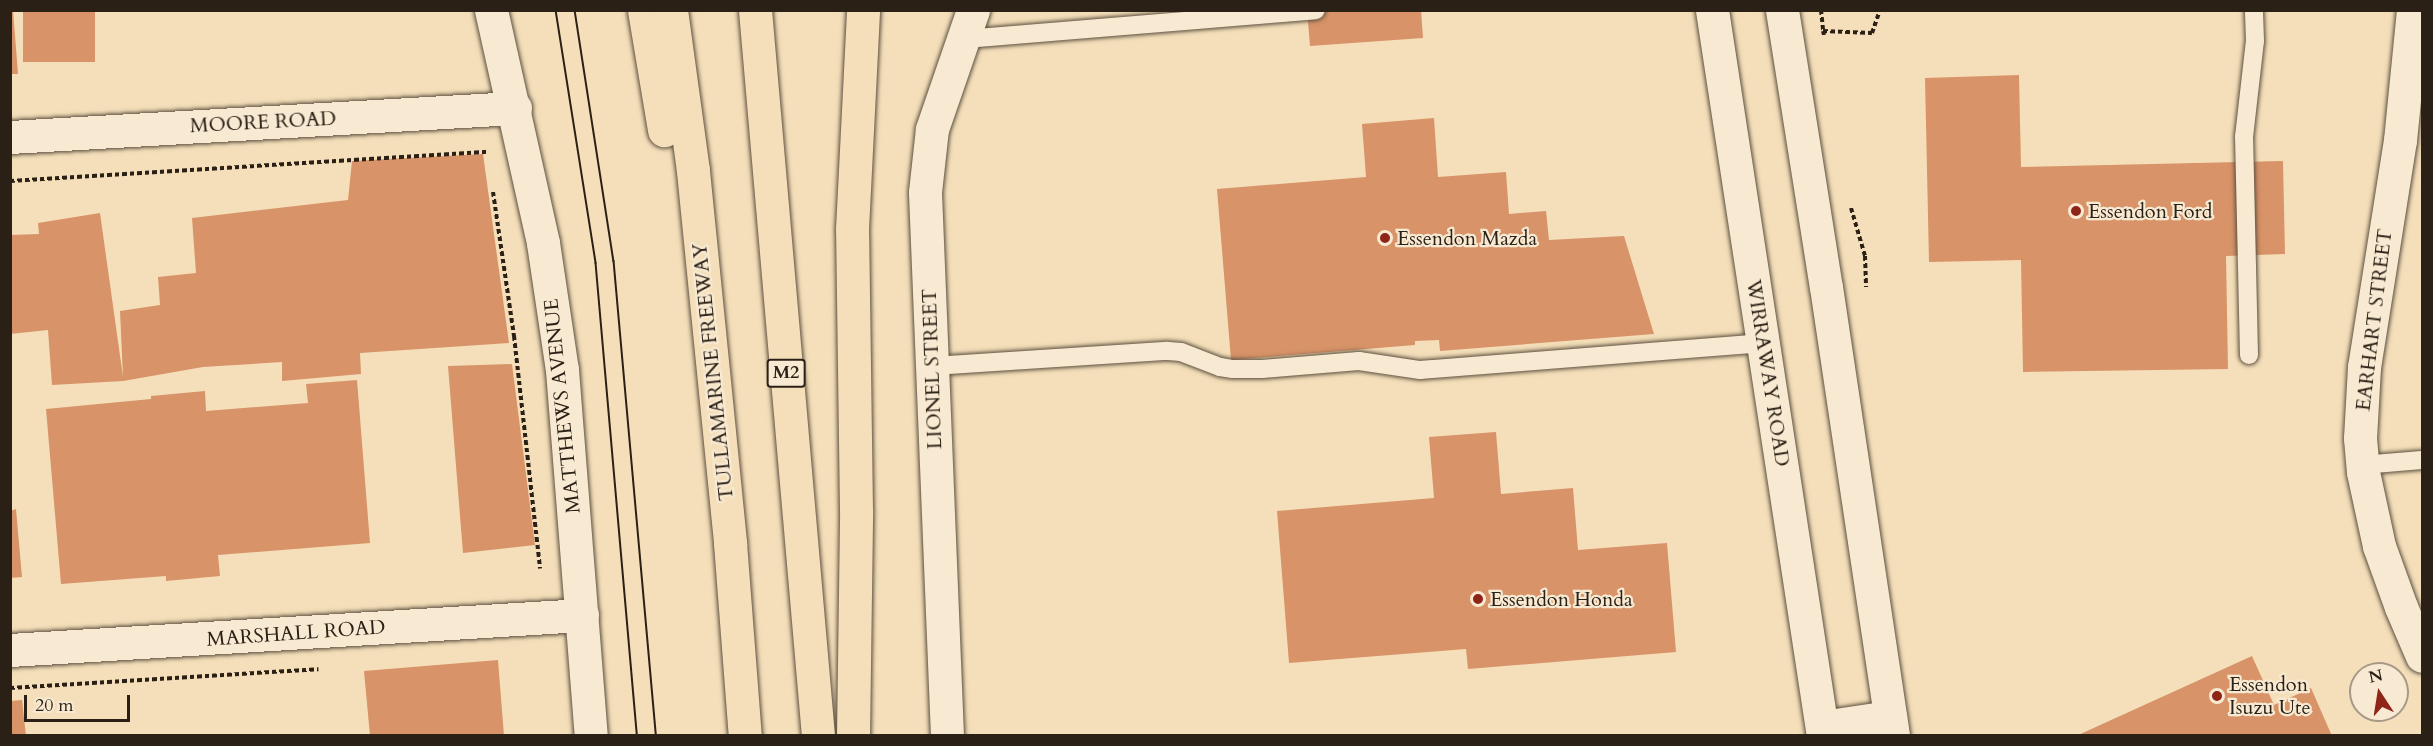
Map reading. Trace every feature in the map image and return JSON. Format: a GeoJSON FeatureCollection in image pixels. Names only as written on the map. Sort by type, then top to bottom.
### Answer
{"type":"FeatureCollection","features":[{"type":"Feature","properties":{"kind":"highway"},"geometry":{"type":"LineString","coordinates":[[644,10],[657,76],[730,543]]}},
{"type":"Feature","properties":{"kind":"highway","name":"TULLAMARINE FREEWAY"},"geometry":{"type":"LineString","coordinates":[[671,10],[693,171],[730,543],[745,735]]}},
{"type":"Feature","properties":{"kind":"highway","name":"M2"},"geometry":{"type":"LineString","coordinates":[[755,10],[818,735]]}},
{"type":"Feature","properties":{"kind":"highway"},"geometry":{"type":"LineString","coordinates":[[853,735],[856,510],[852,229],[863,10]]}},
{"type":"Feature","properties":{"kind":"street","name":"MATTHEWS AVENUE"},"geometry":{"type":"LineString","coordinates":[[491,10],[515,108],[543,243],[562,370],[570,498],[591,735]]}},
{"type":"Feature","properties":{"kind":"street","name":"WIRRAWAY ROAD"},"geometry":{"type":"LineString","coordinates":[[1712,10],[1822,731]]}},
{"type":"Feature","properties":{"kind":"street"},"geometry":{"type":"LineString","coordinates":[[1782,10],[1891,726],[1822,731]]}},
{"type":"Feature","properties":{"kind":"street","name":"EARHART STREET"},"geometry":{"type":"LineString","coordinates":[[2413,10],[2400,140],[2364,367],[2360,438],[2362,465],[2379,546],[2422,656]]}},
{"type":"Feature","properties":{"kind":"street","name":"LIONEL STREET"},"geometry":{"type":"LineString","coordinates":[[947,735],[925,216],[927,159],[936,118],[969,25]]}},
{"type":"Feature","properties":{"kind":"street","name":"MOORE ROAD"},"geometry":{"type":"LineString","coordinates":[[10,137],[515,108]]}},
{"type":"Feature","properties":{"kind":"street","name":"MARSHALL ROAD"},"geometry":{"type":"LineString","coordinates":[[10,650],[582,615]]}},
{"type":"Feature","properties":{"kind":"lane"},"geometry":{"type":"LineString","coordinates":[[969,25],[1316,10]]}},
{"type":"Feature","properties":{"kind":"lane"},"geometry":{"type":"LineString","coordinates":[[2249,355],[2244,137],[2254,41],[2253,10]]}},
{"type":"Feature","properties":{"kind":"lane"},"geometry":{"type":"LineString","coordinates":[[933,366],[1168,351],[1192,355],[1220,368],[1233,369],[1262,369],[1359,361],[1420,369],[1764,343]]}},
{"type":"Feature","properties":{"kind":"lane"},"geometry":{"type":"LineString","coordinates":[[2362,465],[2422,460]]}},
{"type":"Feature","properties":{"kind":"path"},"geometry":{"type":"LineString","coordinates":[[1821,10],[1825,42]]}},
{"type":"Feature","properties":{"kind":"path"},"geometry":{"type":"LineString","coordinates":[[1823,31],[1872,33],[1880,10]]}},
{"type":"Feature","properties":{"kind":"path"},"geometry":{"type":"LineString","coordinates":[[10,181],[488,151],[489,162]]}},
{"type":"Feature","properties":{"kind":"path"},"geometry":{"type":"LineString","coordinates":[[492,186],[514,336],[540,573]]}},
{"type":"Feature","properties":{"kind":"path"},"geometry":{"type":"LineString","coordinates":[[1850,202],[1865,256],[1866,287]]}},
{"type":"Feature","properties":{"kind":"path"},"geometry":{"type":"LineString","coordinates":[[10,688],[330,668]]}},
{"type":"Feature","properties":{"kind":"building"},"geometry":{"type":"Polygon","coordinates":[[[10,10],[13,10],[18,74],[10,74],[10,10]]]}},
{"type":"Feature","properties":{"kind":"building"},"geometry":{"type":"Polygon","coordinates":[[[23,10],[95,10],[95,62],[23,62],[23,10]]]}},
{"type":"Feature","properties":{"kind":"building"},"geometry":{"type":"Polygon","coordinates":[[[1307,10],[1421,10],[1423,38],[1310,46],[1307,10]]]}},
{"type":"Feature","properties":{"kind":"building","name":"Essendon Ford"},"geometry":{"type":"Polygon","coordinates":[[[2019,75],[2021,167],[2283,161],[2285,254],[2226,256],[2228,369],[2023,372],[2021,260],[1929,262],[1925,78],[2019,75]]]}},
{"type":"Feature","properties":{"kind":"building","name":"Essendon Mazda"},"geometry":{"type":"Polygon","coordinates":[[[1434,118],[1438,177],[1506,172],[1509,214],[1546,211],[1549,240],[1624,236],[1654,334],[1440,351],[1439,340],[1415,341],[1415,345],[1231,360],[1217,189],[1366,177],[1362,124],[1434,118]]]}},
{"type":"Feature","properties":{"kind":"building"},"geometry":{"type":"Polygon","coordinates":[[[483,154],[509,343],[360,353],[361,374],[282,381],[282,362],[203,367],[123,381],[52,385],[48,330],[10,334],[10,235],[39,234],[38,223],[100,213],[123,377],[120,311],[160,305],[158,277],[196,273],[192,218],[348,200],[352,161],[483,154]]]}},
{"type":"Feature","properties":{"kind":"building"},"geometry":{"type":"Polygon","coordinates":[[[512,364],[535,545],[463,553],[448,366],[512,364]]]}},
{"type":"Feature","properties":{"kind":"building"},"geometry":{"type":"Polygon","coordinates":[[[357,380],[370,543],[218,555],[220,576],[166,581],[166,576],[61,584],[46,409],[151,399],[151,396],[205,391],[206,411],[308,403],[306,384],[357,380]]]}},
{"type":"Feature","properties":{"kind":"building","name":"Essendon Honda"},"geometry":{"type":"Polygon","coordinates":[[[1496,432],[1501,494],[1573,488],[1578,550],[1667,543],[1676,652],[1468,669],[1466,649],[1289,663],[1277,511],[1434,498],[1429,437],[1496,432]]]}},
{"type":"Feature","properties":{"kind":"building"},"geometry":{"type":"Polygon","coordinates":[[[16,509],[22,577],[10,578],[10,511],[16,509]]]}},
{"type":"Feature","properties":{"kind":"building","name":"Essendon Isuzu Ute"},"geometry":{"type":"Polygon","coordinates":[[[2252,656],[2274,705],[2311,688],[2332,736],[2076,736],[2252,656]]]}},
{"type":"Feature","properties":{"kind":"building"},"geometry":{"type":"Polygon","coordinates":[[[498,660],[504,736],[370,736],[364,671],[498,660]]]}},
{"type":"Feature","properties":{"kind":"building"},"geometry":{"type":"Polygon","coordinates":[[[22,700],[26,736],[10,736],[10,701],[22,700]]]}},
{"type":"Feature","properties":{"kind":"tram line"},"geometry":{"type":"LineString","coordinates":[[556,10],[596,263],[637,736]]}},
{"type":"Feature","properties":{"kind":"tram line"},"geometry":{"type":"LineString","coordinates":[[575,10],[614,261],[656,736]]}},
{"type":"Feature","properties":{"kind":"place","name":"Essendon Ford"},"geometry":{"type":"Point","coordinates":[2076,211]}},
{"type":"Feature","properties":{"kind":"place","name":"Essendon Mazda"},"geometry":{"type":"Point","coordinates":[1385,238]}},
{"type":"Feature","properties":{"kind":"place","name":"Essendon Honda"},"geometry":{"type":"Point","coordinates":[1478,599]}},
{"type":"Feature","properties":{"kind":"place","name":"Essendon Isuzu Ute"},"geometry":{"type":"Point","coordinates":[2217,696]}}]}
